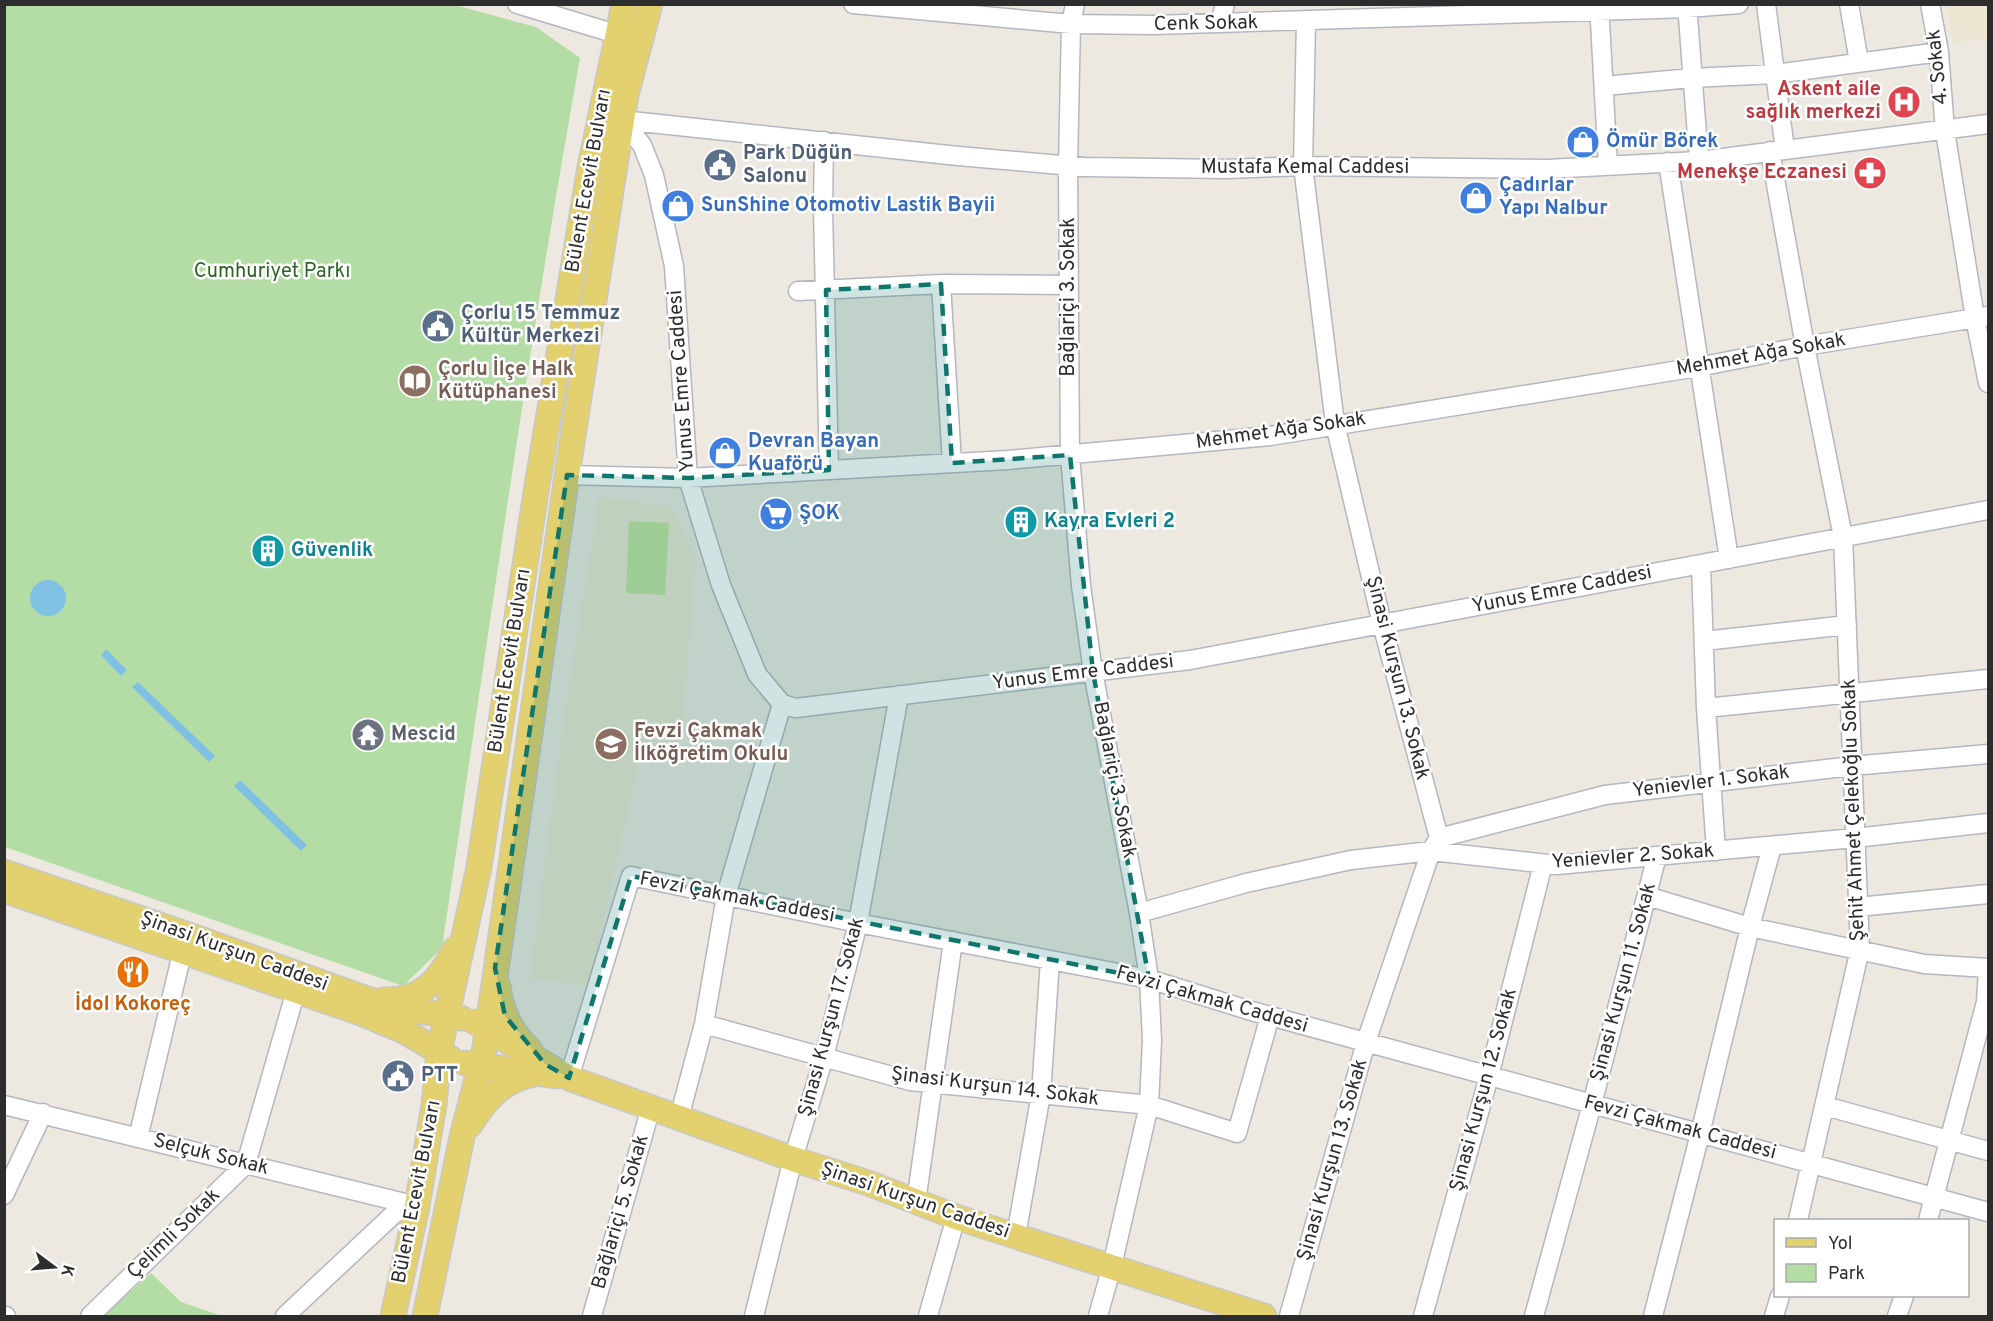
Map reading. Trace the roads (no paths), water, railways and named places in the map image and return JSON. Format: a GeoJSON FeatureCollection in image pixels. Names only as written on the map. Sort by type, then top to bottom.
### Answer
{"type":"FeatureCollection","features":[{"type":"Feature","properties":{"kind":"main road","name":"Bülent Ecevit Bulvarı"},"geometry":{"type":"LineString","coordinates":[[393,1317],[417,1206],[434,1105],[495,968],[567,475],[611,118],[616,34],[624,4]]}},
{"type":"Feature","properties":{"kind":"main road"},"geometry":{"type":"LineString","coordinates":[[626,95],[616,34],[645,4]]}},
{"type":"Feature","properties":{"kind":"main road","name":"Bülent Ecevit Bulvarı"},"geometry":{"type":"LineString","coordinates":[[425,1317],[462,1137],[470,914],[537,486],[611,118],[626,95],[650,4]]}},
{"type":"Feature","properties":{"kind":"main road","name":"Şinasi Kurşun Caddesi"},"geometry":{"type":"LineString","coordinates":[[4,872],[184,943],[364,1006],[404,1031],[464,1041],[541,1069]]}},
{"type":"Feature","properties":{"kind":"main road","name":"Şinasi Kurşun Caddesi"},"geometry":{"type":"LineString","coordinates":[[4,890],[184,943]]}},
{"type":"Feature","properties":{"kind":"main road"},"geometry":{"type":"LineString","coordinates":[[364,1006],[421,993],[444,970],[470,914]]}},
{"type":"Feature","properties":{"kind":"main road"},"geometry":{"type":"LineString","coordinates":[[462,1137],[481,1106],[492,1095],[506,1084],[541,1069],[505,1016],[500,1004],[495,968]]}},
{"type":"Feature","properties":{"kind":"main road"},"geometry":{"type":"LineString","coordinates":[[364,1006],[417,1051],[430,1075],[434,1105]]}},
{"type":"Feature","properties":{"kind":"main road","name":"Şinasi Kurşun Caddesi"},"geometry":{"type":"LineString","coordinates":[[364,1006],[394,1007],[464,1041],[793,1160],[956,1217],[1264,1317]]}},
{"type":"Feature","properties":{"kind":"street"},"geometry":{"type":"LineString","coordinates":[[517,4],[616,34]]}},
{"type":"Feature","properties":{"kind":"street","name":"Cenk Sokak"},"geometry":{"type":"LineString","coordinates":[[853,4],[1071,24],[1154,25],[1306,21],[1351,12],[1739,4]]}},
{"type":"Feature","properties":{"kind":"street","name":"Bağlariçi 3. Sokak"},"geometry":{"type":"LineString","coordinates":[[1075,4],[1071,24],[1068,165],[1070,455],[1082,586],[1093,672],[1139,913],[1149,979],[1152,1040],[1149,1105],[1098,1317]]}},
{"type":"Feature","properties":{"kind":"street"},"geometry":{"type":"LineString","coordinates":[[1220,23],[1225,4]]}},
{"type":"Feature","properties":{"kind":"street","name":"Şehit Ahmet Çelekoğlu Sokak"},"geometry":{"type":"LineString","coordinates":[[1766,4],[1775,74],[1778,151],[1805,346],[1843,537],[1860,949],[1798,1219]]}},
{"type":"Feature","properties":{"kind":"street"},"geometry":{"type":"LineString","coordinates":[[1849,4],[1859,62]]}},
{"type":"Feature","properties":{"kind":"street","name":"4. Sokak"},"geometry":{"type":"LineString","coordinates":[[1930,4],[1939,52],[1945,130],[1982,317],[1989,383]]}},
{"type":"Feature","properties":{"kind":"street"},"geometry":{"type":"LineString","coordinates":[[1687,6],[1699,161]]}},
{"type":"Feature","properties":{"kind":"street"},"geometry":{"type":"LineString","coordinates":[[1600,8],[1608,166]]}},
{"type":"Feature","properties":{"kind":"street","name":"Şinasi Kurşun 13. Sokak"},"geometry":{"type":"LineString","coordinates":[[1289,1317],[1366,1042],[1435,844],[1335,424],[1303,166],[1306,21]]}},
{"type":"Feature","properties":{"kind":"street"},"geometry":{"type":"LineString","coordinates":[[1604,86],[1692,78],[1775,74],[1939,52]]}},
{"type":"Feature","properties":{"kind":"street","name":"Mustafa Kemal Caddesi"},"geometry":{"type":"LineString","coordinates":[[611,118],[958,156],[1068,165],[1227,169],[1303,166],[1547,170],[1699,161],[1989,123]]}},
{"type":"Feature","properties":{"kind":"street","name":"Yunus Emre Caddesi"},"geometry":{"type":"LineString","coordinates":[[611,118],[642,145],[654,176],[674,266],[688,478],[721,585],[757,674],[782,704],[795,708],[1190,660],[1989,510]]}},
{"type":"Feature","properties":{"kind":"street"},"geometry":{"type":"LineString","coordinates":[[824,141],[823,209],[829,470]]}},
{"type":"Feature","properties":{"kind":"street"},"geometry":{"type":"LineString","coordinates":[[1668,162],[1729,559]]}},
{"type":"Feature","properties":{"kind":"street"},"geometry":{"type":"LineString","coordinates":[[941,284],[952,463]]}},
{"type":"Feature","properties":{"kind":"street"},"geometry":{"type":"LineString","coordinates":[[798,291],[941,284],[1068,285]]}},
{"type":"Feature","properties":{"kind":"street","name":"Mehmet Ağa Sokak"},"geometry":{"type":"LineString","coordinates":[[567,475],[688,478],[1070,455],[1270,436],[1698,367],[1805,346],[1982,317]]}},
{"type":"Feature","properties":{"kind":"street"},"geometry":{"type":"LineString","coordinates":[[1701,564],[1706,708],[1716,851]]}},
{"type":"Feature","properties":{"kind":"street"},"geometry":{"type":"LineString","coordinates":[[1704,641],[1847,625]]}},
{"type":"Feature","properties":{"kind":"street"},"geometry":{"type":"LineString","coordinates":[[1706,708],[1989,679]]}},
{"type":"Feature","properties":{"kind":"street","name":"Şinasi Kurşun 17. Sokak"},"geometry":{"type":"LineString","coordinates":[[754,1317],[793,1160],[824,1057],[858,923],[899,695]]}},
{"type":"Feature","properties":{"kind":"street"},"geometry":{"type":"LineString","coordinates":[[679,1118],[704,1024],[726,896],[782,704]]}},
{"type":"Feature","properties":{"kind":"street","name":"Yenievler 1. Sokak"},"geometry":{"type":"LineString","coordinates":[[1435,844],[1605,795],[1852,766],[1989,754]]}},
{"type":"Feature","properties":{"kind":"street","name":"Yenievler 2. Sokak"},"geometry":{"type":"LineString","coordinates":[[1139,913],[1246,883],[1435,844],[1557,865],[1855,838],[1989,823]]}},
{"type":"Feature","properties":{"kind":"street"},"geometry":{"type":"LineString","coordinates":[[1653,1317],[1772,846]]}},
{"type":"Feature","properties":{"kind":"street","name":"Şinasi Kurşun 11. Sokak"},"geometry":{"type":"LineString","coordinates":[[1534,1317],[1656,856]]}},
{"type":"Feature","properties":{"kind":"street","name":"Şinasi Kurşun 12. Sokak"},"geometry":{"type":"LineString","coordinates":[[1423,1317],[1489,1076],[1543,864]]}},
{"type":"Feature","properties":{"kind":"street","name":"Fevzi Çakmak Caddesi"},"geometry":{"type":"LineString","coordinates":[[568,1078],[631,876],[858,923],[1149,979],[1270,1016],[1989,1212]]}},
{"type":"Feature","properties":{"kind":"street"},"geometry":{"type":"LineString","coordinates":[[1858,907],[1989,894]]}},
{"type":"Feature","properties":{"kind":"street"},"geometry":{"type":"LineString","coordinates":[[1647,896],[1750,927],[1924,964],[1989,969],[1986,1002],[1929,1219]]}},
{"type":"Feature","properties":{"kind":"street"},"geometry":{"type":"LineString","coordinates":[[916,1202],[953,941]]}},
{"type":"Feature","properties":{"kind":"street"},"geometry":{"type":"LineString","coordinates":[[138,1138],[184,943]]}},
{"type":"Feature","properties":{"kind":"street"},"geometry":{"type":"LineString","coordinates":[[1016,1236],[1041,1094],[1050,960]]}},
{"type":"Feature","properties":{"kind":"street","name":"Çelimli Sokak"},"geometry":{"type":"LineString","coordinates":[[90,1317],[246,1164],[298,983]]}},
{"type":"Feature","properties":{"kind":"street","name":"Şinasi Kurşun 14. Sokak"},"geometry":{"type":"LineString","coordinates":[[704,1024],[910,1081],[1149,1105],[1237,1133],[1270,1016]]}},
{"type":"Feature","properties":{"kind":"street","name":"Selçuk Sokak"},"geometry":{"type":"LineString","coordinates":[[4,1105],[417,1206]]}},
{"type":"Feature","properties":{"kind":"street"},"geometry":{"type":"LineString","coordinates":[[1825,1106],[1989,1151]]}},
{"type":"Feature","properties":{"kind":"street","name":"Bağlariçi 5. Sokak"},"geometry":{"type":"LineString","coordinates":[[592,1317],[651,1107]]}},
{"type":"Feature","properties":{"kind":"street"},"geometry":{"type":"LineString","coordinates":[[4,1195],[43,1113]]}},
{"type":"Feature","properties":{"kind":"street"},"geometry":{"type":"LineString","coordinates":[[285,1317],[396,1212],[417,1206]]}},
{"type":"Feature","properties":{"kind":"street"},"geometry":{"type":"LineString","coordinates":[[928,1317],[956,1217]]}},
{"type":"Feature","properties":{"kind":"street"},"geometry":{"type":"LineString","coordinates":[[1774,1317],[1780,1297]]}},
{"type":"Feature","properties":{"kind":"street"},"geometry":{"type":"LineString","coordinates":[[1897,1317],[1904,1297]]}},
{"type":"Feature","properties":{"kind":"water"},"geometry":{"type":"Polygon","coordinates":[[[48,580],[60,586],[66,598],[60,610],[48,616],[36,610],[30,598],[36,586],[48,580]]]}},
{"type":"Feature","properties":{"kind":"water"},"geometry":{"type":"Polygon","coordinates":[[[106,649],[127,670],[121,676],[101,655],[106,649]]]}},
{"type":"Feature","properties":{"kind":"water"},"geometry":{"type":"Polygon","coordinates":[[[138,682],[215,756],[209,762],[132,687],[138,682]]]}},
{"type":"Feature","properties":{"kind":"water"},"geometry":{"type":"Polygon","coordinates":[[[240,780],[307,845],[301,851],[234,786],[240,780]]]}},
{"type":"Feature","properties":{"kind":"place","name":"Askent aile sağlık merkezi"},"geometry":{"type":"Point","coordinates":[1904,102]}},
{"type":"Feature","properties":{"kind":"place","name":"Ömür Börek"},"geometry":{"type":"Point","coordinates":[1583,142]}},
{"type":"Feature","properties":{"kind":"place","name":"Park Düğün Salonu"},"geometry":{"type":"Point","coordinates":[720,165]}},
{"type":"Feature","properties":{"kind":"place","name":"Menekşe Eczanesi"},"geometry":{"type":"Point","coordinates":[1870,173]}},
{"type":"Feature","properties":{"kind":"place","name":"Çadırlar Yapı Nalbur"},"geometry":{"type":"Point","coordinates":[1476,198]}},
{"type":"Feature","properties":{"kind":"place","name":"SunShine Otomotiv Lastik Bayii"},"geometry":{"type":"Point","coordinates":[678,206]}},
{"type":"Feature","properties":{"kind":"place","name":"Çorlu 15 Temmuz Kültür Merkezi"},"geometry":{"type":"Point","coordinates":[438,326]}},
{"type":"Feature","properties":{"kind":"place","name":"Çorlu İlçe Halk Kütüphanesi"},"geometry":{"type":"Point","coordinates":[415,381]}},
{"type":"Feature","properties":{"kind":"place","name":"Devran Bayan Kuaförü"},"geometry":{"type":"Point","coordinates":[725,453]}},
{"type":"Feature","properties":{"kind":"place","name":"ŞOK"},"geometry":{"type":"Point","coordinates":[776,514]}},
{"type":"Feature","properties":{"kind":"place","name":"Kayra Evleri 2"},"geometry":{"type":"Point","coordinates":[1021,522]}},
{"type":"Feature","properties":{"kind":"place","name":"Güvenlik"},"geometry":{"type":"Point","coordinates":[268,551]}},
{"type":"Feature","properties":{"kind":"place","name":"Mescid"},"geometry":{"type":"Point","coordinates":[368,735]}},
{"type":"Feature","properties":{"kind":"place","name":"Fevzi Çakmak İlköğretim Okulu"},"geometry":{"type":"Point","coordinates":[611,744]}},
{"type":"Feature","properties":{"kind":"place","name":"İdol Kokoreç"},"geometry":{"type":"Point","coordinates":[133,972]}},
{"type":"Feature","properties":{"kind":"place","name":"PTT"},"geometry":{"type":"Point","coordinates":[398,1076]}},
{"type":"Feature","properties":{"kind":"park label","name":"Cumhuriyet Parkı"},"geometry":{"type":"Point","coordinates":[272,272]}}]}
